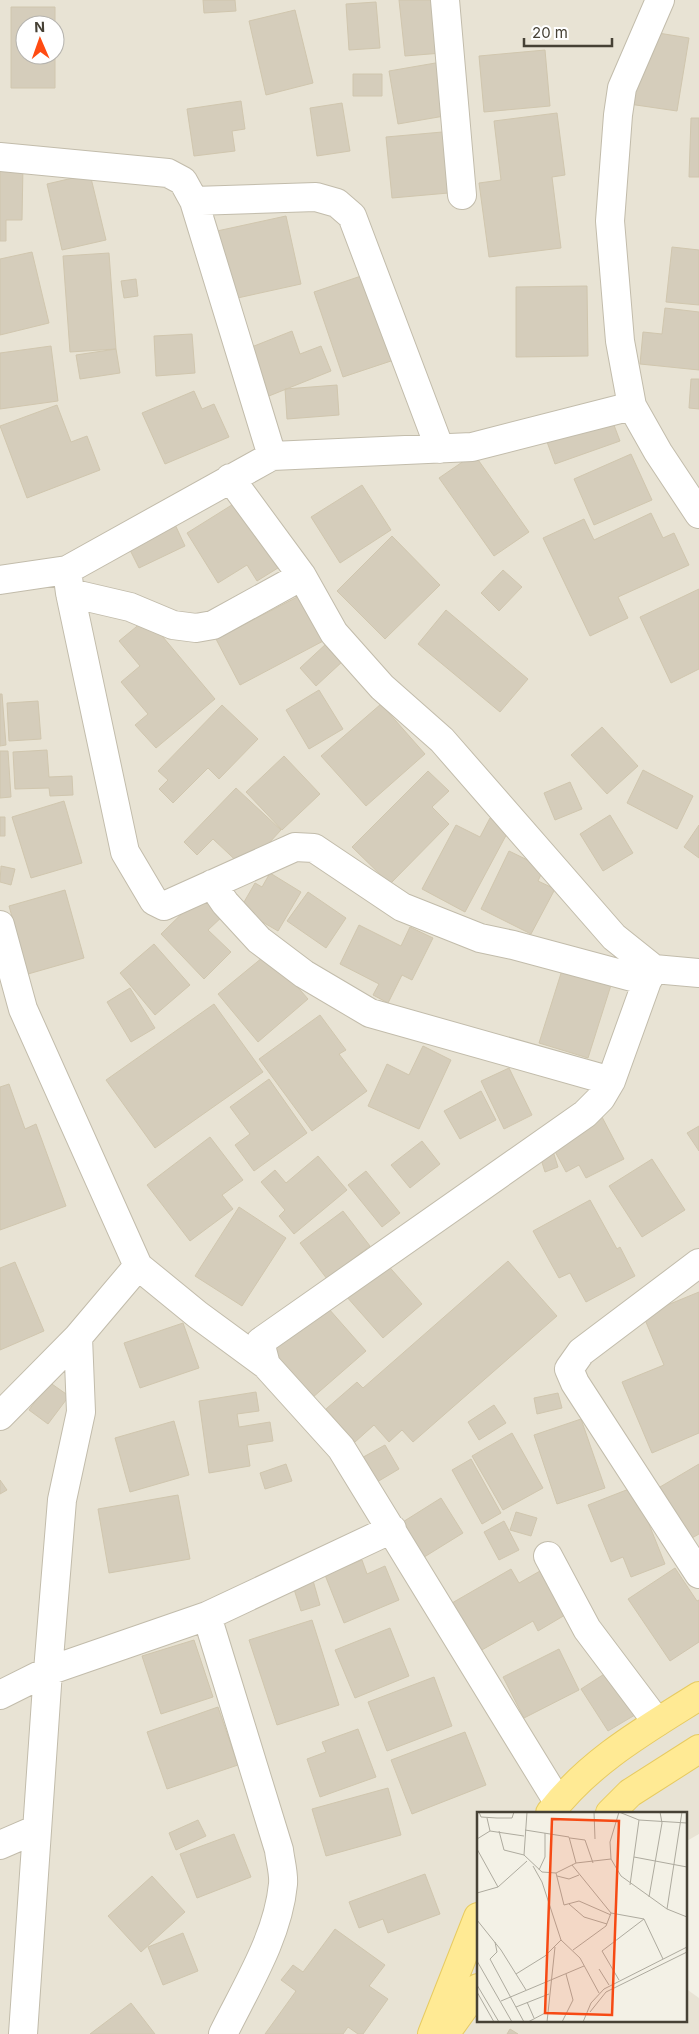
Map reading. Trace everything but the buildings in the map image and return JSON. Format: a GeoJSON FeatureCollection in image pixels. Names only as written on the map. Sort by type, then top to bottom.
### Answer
{"type":"FeatureCollection","features":[{"type":"Feature","properties":{"kind":"main road"},"geometry":{"type":"LineString","coordinates":[[554,1808],[606,1756],[699,1696]]}},
{"type":"Feature","properties":{"kind":"main road"},"geometry":{"type":"LineString","coordinates":[[611,1812],[630,1793],[699,1749]]}},
{"type":"Feature","properties":{"kind":"main road"},"geometry":{"type":"LineString","coordinates":[[432,2034],[477,1920]]}},
{"type":"Feature","properties":{"kind":"main road"},"geometry":{"type":"LineString","coordinates":[[444,2034],[477,1989]]}},
{"type":"Feature","properties":{"kind":"street"},"geometry":{"type":"LineString","coordinates":[[445,0],[462,195]]}},
{"type":"Feature","properties":{"kind":"street"},"geometry":{"type":"LineString","coordinates":[[660,0],[622,88],[618,115],[611,212],[620,341],[632,406],[658,452],[699,514]]}},
{"type":"Feature","properties":{"kind":"street"},"geometry":{"type":"LineString","coordinates":[[0,157],[168,173],[183,181],[194,201],[272,456]]}},
{"type":"Feature","properties":{"kind":"street"},"geometry":{"type":"LineString","coordinates":[[194,201],[316,197],[337,203],[352,216],[440,450]]}},
{"type":"Feature","properties":{"kind":"street"},"geometry":{"type":"LineString","coordinates":[[68,582],[230,478],[272,456],[440,450],[472,447],[632,406]]}},
{"type":"Feature","properties":{"kind":"street"},"geometry":{"type":"LineString","coordinates":[[230,478],[302,576],[334,633],[382,687],[442,740],[614,937],[650,975]]}},
{"type":"Feature","properties":{"kind":"street"},"geometry":{"type":"LineString","coordinates":[[0,580],[68,582],[173,625],[196,628],[213,624],[302,576]]}},
{"type":"Feature","properties":{"kind":"street"},"geometry":{"type":"LineString","coordinates":[[68,582],[125,852],[154,900],[164,906],[295,847],[314,848],[402,907],[480,938],[650,975],[699,973]]}},
{"type":"Feature","properties":{"kind":"street"},"geometry":{"type":"LineString","coordinates":[[212,884],[225,903],[259,940],[304,974],[370,1013],[611,1080]]}},
{"type":"Feature","properties":{"kind":"street"},"geometry":{"type":"LineString","coordinates":[[0,925],[23,1009],[138,1266],[198,1315],[266,1364],[341,1448],[392,1529],[554,1808]]}},
{"type":"Feature","properties":{"kind":"street"},"geometry":{"type":"LineString","coordinates":[[266,1364],[260,1342],[585,1114],[601,1098],[611,1080],[650,975]]}},
{"type":"Feature","properties":{"kind":"street"},"geometry":{"type":"LineString","coordinates":[[699,1263],[581,1352],[569,1369],[575,1384],[699,1574]]}},
{"type":"Feature","properties":{"kind":"street"},"geometry":{"type":"LineString","coordinates":[[0,1416],[78,1337],[138,1266]]}},
{"type":"Feature","properties":{"kind":"street"},"geometry":{"type":"LineString","coordinates":[[18,2031],[37,1829],[62,1500],[81,1412],[78,1337]]}},
{"type":"Feature","properties":{"kind":"street"},"geometry":{"type":"LineString","coordinates":[[0,1695],[48,1671],[207,1616],[392,1529]]}},
{"type":"Feature","properties":{"kind":"street"},"geometry":{"type":"LineString","coordinates":[[548,1556],[587,1629],[657,1722]]}},
{"type":"Feature","properties":{"kind":"street"},"geometry":{"type":"LineString","coordinates":[[207,1616],[279,1850],[283,1883],[274,1924],[258,1964],[223,2034]]}},
{"type":"Feature","properties":{"kind":"street"},"geometry":{"type":"LineString","coordinates":[[0,1845],[37,1829]]}},
{"type":"Feature","properties":{"kind":"shaded area"},"geometry":{"type":"Polygon","coordinates":[[[0,0],[699,0],[699,1834],[686,1841],[686,1812],[477,1812],[477,2022],[686,2022],[686,1989],[699,1998],[699,2034],[0,2034],[0,0]]]}}]}
